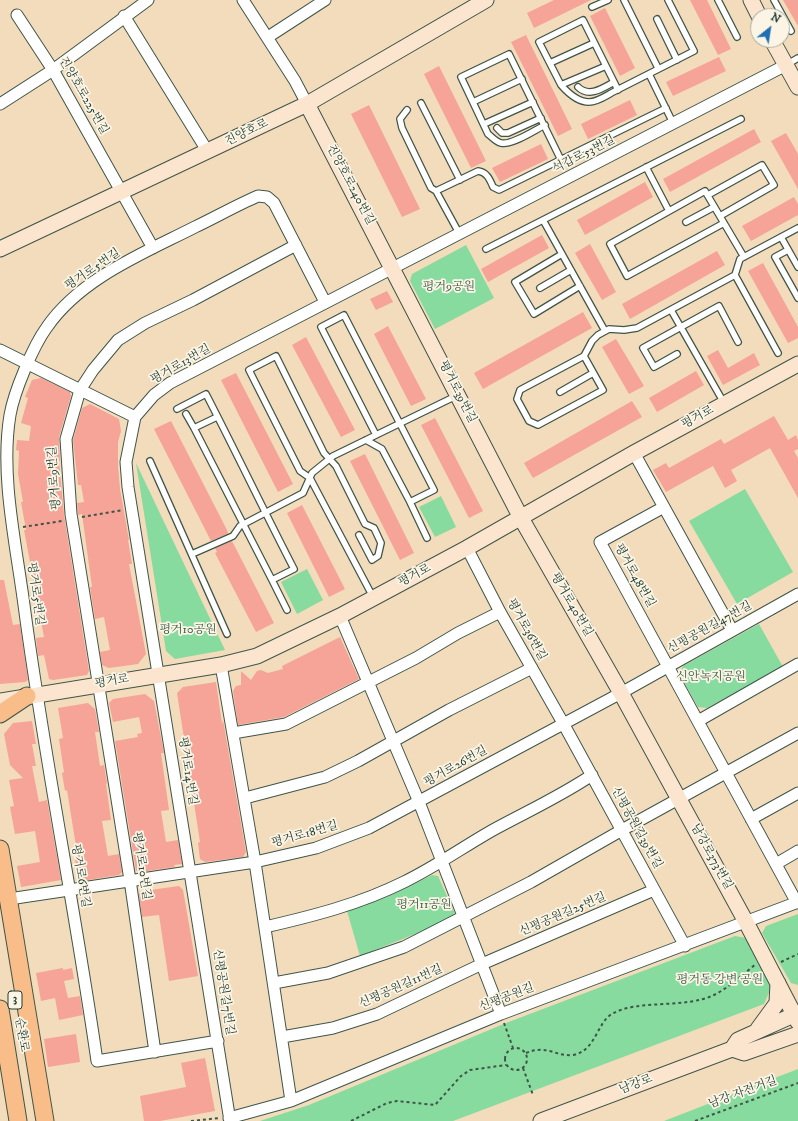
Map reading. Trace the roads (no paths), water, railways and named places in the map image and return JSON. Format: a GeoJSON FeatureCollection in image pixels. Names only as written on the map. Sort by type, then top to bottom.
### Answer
{"type":"FeatureCollection","features":[{"type":"Feature","properties":{"kind":"main road"},"geometry":{"type":"LineString","coordinates":[[0,714],[32,696]]}},
{"type":"Feature","properties":{"kind":"main road"},"geometry":{"type":"LineString","coordinates":[[0,848],[5,898],[45,1121]]}},
{"type":"Feature","properties":{"kind":"main road","name":"순환로"},"geometry":{"type":"LineString","coordinates":[[5,898],[23,1102]]}},
{"type":"Feature","properties":{"kind":"main road","name":"순환로"},"geometry":{"type":"LineString","coordinates":[[0,1009],[23,1102]]}},
{"type":"Feature","properties":{"kind":"main road"},"geometry":{"type":"LineString","coordinates":[[0,1075],[8,1121]]}},
{"type":"Feature","properties":{"kind":"main road","name":"3"},"geometry":{"type":"LineString","coordinates":[[18,1121],[23,1102]]}},
{"type":"Feature","properties":{"kind":"main road","name":"3"},"geometry":{"type":"LineString","coordinates":[[23,1102],[34,1121]]}},
{"type":"Feature","properties":{"kind":"street"},"geometry":{"type":"LineString","coordinates":[[0,104],[53,70],[124,16],[148,0]]}},
{"type":"Feature","properties":{"kind":"street"},"geometry":{"type":"LineString","coordinates":[[242,0],[268,38],[307,104]]}},
{"type":"Feature","properties":{"kind":"street"},"geometry":{"type":"LineString","coordinates":[[268,38],[325,0]]}},
{"type":"Feature","properties":{"kind":"street","name":"진양호로"},"geometry":{"type":"LineString","coordinates":[[0,249],[307,104],[486,0]]}},
{"type":"Feature","properties":{"kind":"street","name":"진양호로225번길"},"geometry":{"type":"LineString","coordinates":[[17,15],[53,70],[153,248]]}},
{"type":"Feature","properties":{"kind":"street"},"geometry":{"type":"LineString","coordinates":[[124,16],[208,152]]}},
{"type":"Feature","properties":{"kind":"street"},"geometry":{"type":"LineString","coordinates":[[779,48],[792,62],[798,87]]}},
{"type":"Feature","properties":{"kind":"street","name":"석갑로53번길"},"geometry":{"type":"LineString","coordinates":[[393,267],[792,62]]}},
{"type":"Feature","properties":{"kind":"street","name":"진양호로240번길"},"geometry":{"type":"LineString","coordinates":[[307,104],[393,267]]}},
{"type":"Feature","properties":{"kind":"street","name":"평거로5번길"},"geometry":{"type":"LineString","coordinates":[[32,696],[9,493],[8,445],[10,414],[27,364],[46,327],[70,300],[105,275],[153,248],[254,198],[263,196],[274,203],[296,245]]}},
{"type":"Feature","properties":{"kind":"street"},"geometry":{"type":"LineString","coordinates":[[296,245],[325,302]]}},
{"type":"Feature","properties":{"kind":"street","name":"평거로9번길"},"geometry":{"type":"LineString","coordinates":[[98,685],[71,514],[67,466],[66,439],[80,390],[93,370],[118,340],[144,323],[193,300],[296,245]]}},
{"type":"Feature","properties":{"kind":"street","name":"평거로13번길"},"geometry":{"type":"LineString","coordinates":[[159,675],[126,462],[135,417],[154,395],[170,383],[393,267]]}},
{"type":"Feature","properties":{"kind":"street","name":"평거로39번길"},"geometry":{"type":"LineString","coordinates":[[393,267],[522,518]]}},
{"type":"Feature","properties":{"kind":"street"},"geometry":{"type":"LineString","coordinates":[[0,350],[135,417]]}},
{"type":"Feature","properties":{"kind":"street","name":"평거로"},"geometry":{"type":"LineString","coordinates":[[0,701],[221,665],[257,656],[340,616],[467,548],[634,453],[798,364]]}},
{"type":"Feature","properties":{"kind":"street"},"geometry":{"type":"LineString","coordinates":[[634,453],[732,630]]}},
{"type":"Feature","properties":{"kind":"street","name":"평거로48번길"},"geometry":{"type":"LineString","coordinates":[[664,507],[600,542],[668,666]]}},
{"type":"Feature","properties":{"kind":"street","name":"평거로40번길"},"geometry":{"type":"LineString","coordinates":[[522,518],[621,693]]}},
{"type":"Feature","properties":{"kind":"street","name":"평거로36번길"},"geometry":{"type":"LineString","coordinates":[[467,548],[500,612],[563,723]]}},
{"type":"Feature","properties":{"kind":"street","name":"신평공원길47번길"},"geometry":{"type":"LineString","coordinates":[[797,903],[668,666],[798,594]]}},
{"type":"Feature","properties":{"kind":"street"},"geometry":{"type":"LineString","coordinates":[[233,733],[286,724],[416,658],[458,633],[500,612]]}},
{"type":"Feature","properties":{"kind":"street","name":"평거로26번길"},"geometry":{"type":"LineString","coordinates":[[340,616],[419,802],[668,666]]}},
{"type":"Feature","properties":{"kind":"street"},"geometry":{"type":"LineString","coordinates":[[698,721],[798,664]]}},
{"type":"Feature","properties":{"kind":"street"},"geometry":{"type":"LineString","coordinates":[[221,665],[255,862],[292,1101]]}},
{"type":"Feature","properties":{"kind":"street"},"geometry":{"type":"LineString","coordinates":[[244,798],[325,777],[358,761],[393,740],[532,668]]}},
{"type":"Feature","properties":{"kind":"street","name":"평거로14번길"},"geometry":{"type":"LineString","coordinates":[[159,675],[190,871]]}},
{"type":"Feature","properties":{"kind":"street","name":"평거로10번길"},"geometry":{"type":"LineString","coordinates":[[98,685],[130,880],[155,1052]]}},
{"type":"Feature","properties":{"kind":"street","name":"남강로373번길"},"geometry":{"type":"LineString","coordinates":[[621,693],[797,1017]]}},
{"type":"Feature","properties":{"kind":"street","name":"평거로6번길"},"geometry":{"type":"LineString","coordinates":[[32,696],[86,984],[96,1061],[155,1052]]}},
{"type":"Feature","properties":{"kind":"street","name":"신평공원길39번길"},"geometry":{"type":"LineString","coordinates":[[563,723],[685,946]]}},
{"type":"Feature","properties":{"kind":"street"},"geometry":{"type":"LineString","coordinates":[[274,984],[328,973],[404,947],[463,918],[798,733]]}},
{"type":"Feature","properties":{"kind":"street"},"geometry":{"type":"LineString","coordinates":[[265,927],[318,915],[362,900],[404,882],[441,862],[492,831],[574,787],[592,775]]}},
{"type":"Feature","properties":{"kind":"street"},"geometry":{"type":"LineString","coordinates":[[751,820],[798,794]]}},
{"type":"Feature","properties":{"kind":"street"},"geometry":{"type":"LineString","coordinates":[[419,802],[501,1014]]}},
{"type":"Feature","properties":{"kind":"street","name":"평거로18번길"},"geometry":{"type":"LineString","coordinates":[[5,898],[69,890],[255,862],[316,848],[369,828],[419,802]]}},
{"type":"Feature","properties":{"kind":"street"},"geometry":{"type":"LineString","coordinates":[[776,864],[798,851]]}},
{"type":"Feature","properties":{"kind":"street","name":"신평공원길7번길"},"geometry":{"type":"LineString","coordinates":[[190,871],[218,1041],[226,1119]]}},
{"type":"Feature","properties":{"kind":"street","name":"신평공원길25번길"},"geometry":{"type":"LineString","coordinates":[[482,964],[654,890]]}},
{"type":"Feature","properties":{"kind":"street","name":"신평공원길"},"geometry":{"type":"LineString","coordinates":[[226,1119],[292,1101],[501,1014],[797,903]]}},
{"type":"Feature","properties":{"kind":"street","name":"신평공원길11번길"},"geometry":{"type":"LineString","coordinates":[[282,1037],[333,1028],[377,1014],[482,964]]}},
{"type":"Feature","properties":{"kind":"street"},"geometry":{"type":"LineString","coordinates":[[778,982],[798,995]]}},
{"type":"Feature","properties":{"kind":"street"},"geometry":{"type":"LineString","coordinates":[[758,1030],[777,1003],[778,982]]}},
{"type":"Feature","properties":{"kind":"street","name":"남강로"},"geometry":{"type":"LineString","coordinates":[[541,1121],[732,1049],[738,1040],[758,1030],[797,1017]]}},
{"type":"Feature","properties":{"kind":"street","name":"남강로"},"geometry":{"type":"LineString","coordinates":[[732,1049],[744,1053],[798,1034]]}},
{"type":"Feature","properties":{"kind":"street"},"geometry":{"type":"LineString","coordinates":[[155,1052],[218,1041]]}},
{"type":"Feature","properties":{"kind":"lane"},"geometry":{"type":"LineString","coordinates":[[592,7],[608,0]]}},
{"type":"Feature","properties":{"kind":"lane"},"geometry":{"type":"LineString","coordinates":[[624,0],[658,68]]}},
{"type":"Feature","properties":{"kind":"lane"},"geometry":{"type":"LineString","coordinates":[[618,90],[583,20],[539,42],[561,85],[574,97],[590,102],[618,90],[658,68],[694,51],[668,0]]}},
{"type":"Feature","properties":{"kind":"lane"},"geometry":{"type":"LineString","coordinates":[[718,0],[737,37]]}},
{"type":"Feature","properties":{"kind":"lane"},"geometry":{"type":"LineString","coordinates":[[774,0],[791,31]]}},
{"type":"Feature","properties":{"kind":"lane"},"geometry":{"type":"LineString","coordinates":[[657,19],[677,60]]}},
{"type":"Feature","properties":{"kind":"lane"},"geometry":{"type":"LineString","coordinates":[[550,63],[594,43]]}},
{"type":"Feature","properties":{"kind":"lane"},"geometry":{"type":"LineString","coordinates":[[545,125],[509,143],[502,143],[488,134],[461,77],[509,54],[545,125],[561,160]]}},
{"type":"Feature","properties":{"kind":"lane"},"geometry":{"type":"LineString","coordinates":[[561,85],[606,66]]}},
{"type":"Feature","properties":{"kind":"lane"},"geometry":{"type":"LineString","coordinates":[[649,74],[673,123]]}},
{"type":"Feature","properties":{"kind":"lane"},"geometry":{"type":"LineString","coordinates":[[474,102],[522,79]]}},
{"type":"Feature","properties":{"kind":"lane"},"geometry":{"type":"LineString","coordinates":[[578,87],[586,93],[592,92],[614,82]]}},
{"type":"Feature","properties":{"kind":"lane"},"geometry":{"type":"LineString","coordinates":[[484,124],[533,102]]}},
{"type":"Feature","properties":{"kind":"lane"},"geometry":{"type":"LineString","coordinates":[[421,103],[460,180]]}},
{"type":"Feature","properties":{"kind":"lane"},"geometry":{"type":"LineString","coordinates":[[436,192],[478,171],[488,176],[493,187],[500,190],[666,108]]}},
{"type":"Feature","properties":{"kind":"lane"},"geometry":{"type":"LineString","coordinates":[[407,110],[400,119],[402,128],[430,188],[436,192],[459,234]]}},
{"type":"Feature","properties":{"kind":"lane"},"geometry":{"type":"LineString","coordinates":[[497,128],[502,133],[508,133],[541,118]]}},
{"type":"Feature","properties":{"kind":"lane"},"geometry":{"type":"LineString","coordinates":[[486,249],[741,119]]}},
{"type":"Feature","properties":{"kind":"lane"},"geometry":{"type":"LineString","coordinates":[[708,195],[762,165],[774,185],[720,216]]}},
{"type":"Feature","properties":{"kind":"lane"},"geometry":{"type":"LineString","coordinates":[[646,167],[670,211]]}},
{"type":"Feature","properties":{"kind":"lane"},"geometry":{"type":"LineString","coordinates":[[724,223],[627,276],[610,244],[705,191],[708,195],[744,257]]}},
{"type":"Feature","properties":{"kind":"lane"},"geometry":{"type":"LineString","coordinates":[[686,222],[714,207]]}},
{"type":"Feature","properties":{"kind":"lane"},"geometry":{"type":"LineString","coordinates":[[543,220],[605,331]]}},
{"type":"Feature","properties":{"kind":"lane"},"geometry":{"type":"LineString","coordinates":[[584,356],[603,390],[538,424],[529,421],[517,399],[520,390],[584,356],[592,341],[605,331],[609,329],[624,330],[636,328],[734,275],[740,259],[798,228]]}},
{"type":"Feature","properties":{"kind":"lane"},"geometry":{"type":"LineString","coordinates":[[781,237],[798,267]]}},
{"type":"Feature","properties":{"kind":"lane"},"geometry":{"type":"LineString","coordinates":[[788,250],[775,257],[798,298]]}},
{"type":"Feature","properties":{"kind":"lane"},"geometry":{"type":"LineString","coordinates":[[562,254],[515,282],[534,314],[580,286]]}},
{"type":"Feature","properties":{"kind":"lane"},"geometry":{"type":"LineString","coordinates":[[540,288],[571,270]]}},
{"type":"Feature","properties":{"kind":"lane"},"geometry":{"type":"LineString","coordinates":[[734,275],[778,353]]}},
{"type":"Feature","properties":{"kind":"lane"},"geometry":{"type":"LineString","coordinates":[[677,354],[654,367],[643,348],[718,306],[738,342]]}},
{"type":"Feature","properties":{"kind":"lane"},"geometry":{"type":"LineString","coordinates":[[671,310],[725,403]]}},
{"type":"Feature","properties":{"kind":"lane"},"geometry":{"type":"LineString","coordinates":[[376,435],[321,327],[344,315],[434,490],[410,502]]}},
{"type":"Feature","properties":{"kind":"lane"},"geometry":{"type":"LineString","coordinates":[[359,535],[372,560],[378,556],[381,543],[374,528],[366,524],[336,466],[324,453],[276,356],[249,370],[300,471],[310,478],[374,598]]}},
{"type":"Feature","properties":{"kind":"lane"},"geometry":{"type":"LineString","coordinates":[[560,392],[593,373]]}},
{"type":"Feature","properties":{"kind":"lane"},"geometry":{"type":"LineString","coordinates":[[177,409],[206,394],[294,569],[272,580]]}},
{"type":"Feature","properties":{"kind":"lane"},"geometry":{"type":"LineString","coordinates":[[192,554],[233,536],[244,524],[302,493],[312,473],[329,458],[458,395]]}},
{"type":"Feature","properties":{"kind":"lane"},"geometry":{"type":"LineString","coordinates":[[186,414],[287,610]]}},
{"type":"Feature","properties":{"kind":"lane"},"geometry":{"type":"LineString","coordinates":[[194,428],[217,416]]}},
{"type":"Feature","properties":{"kind":"lane"},"geometry":{"type":"LineString","coordinates":[[366,440],[382,449],[427,538]]}},
{"type":"Feature","properties":{"kind":"lane"},"geometry":{"type":"LineString","coordinates":[[150,461],[227,634]]}},
{"type":"Feature","properties":{"kind":"park label","name":"평거9공원"},"geometry":{"type":"Point","coordinates":[449,288]}},
{"type":"Feature","properties":{"kind":"park label","name":"평거10공원"},"geometry":{"type":"Point","coordinates":[188,631]}},
{"type":"Feature","properties":{"kind":"park label","name":"신안녹지공원"},"geometry":{"type":"Point","coordinates":[711,678]}},
{"type":"Feature","properties":{"kind":"park label","name":"평거11공원"},"geometry":{"type":"Point","coordinates":[424,906]}},
{"type":"Feature","properties":{"kind":"park label","name":"평거동 강변 공원"},"geometry":{"type":"Point","coordinates":[720,981]}}]}
